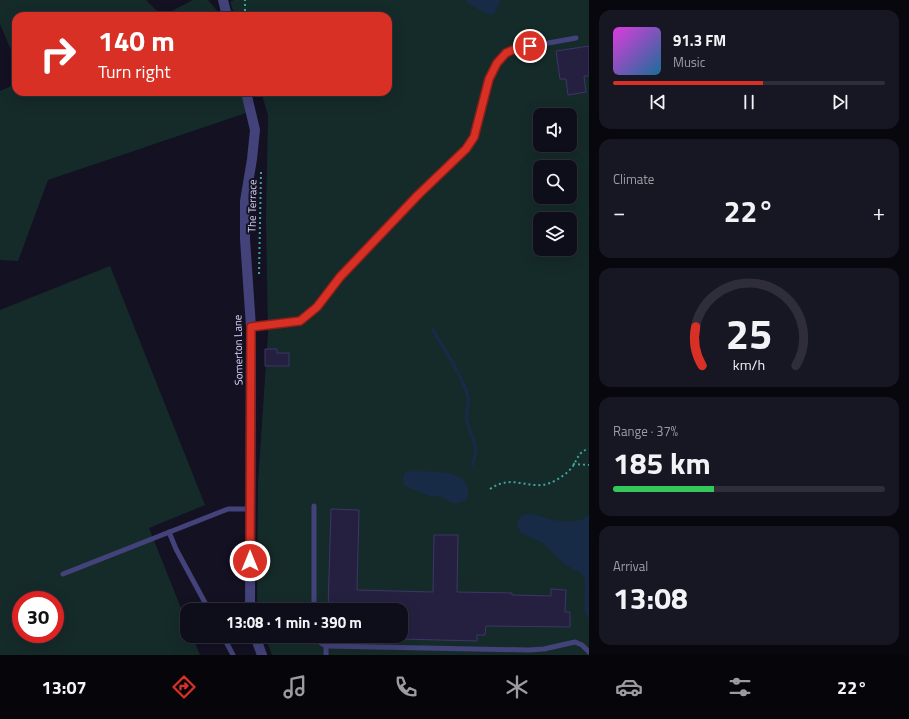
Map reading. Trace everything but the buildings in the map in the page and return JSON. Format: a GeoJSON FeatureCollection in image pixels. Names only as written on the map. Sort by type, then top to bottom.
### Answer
{"type":"FeatureCollection","features":[{"type":"Feature","properties":{"kind":"street"},"geometry":{"type":"LineString","coordinates":[[223,0],[226,12]]}},
{"type":"Feature","properties":{"kind":"street","name":"Somerton Lane"},"geometry":{"type":"LineString","coordinates":[[247,96],[255,130],[245,201],[245,239],[251,327],[250,603]]}},
{"type":"Feature","properties":{"kind":"street"},"geometry":{"type":"LineString","coordinates":[[258,643],[262,655]]}},
{"type":"Feature","properties":{"kind":"lane"},"geometry":{"type":"LineString","coordinates":[[251,327],[300,321],[317,307],[345,272],[418,195],[466,149],[474,137],[489,79],[497,63],[506,53],[515,49],[576,38]]}},
{"type":"Feature","properties":{"kind":"lane"},"geometry":{"type":"LineString","coordinates":[[314,506],[314,603]]}},
{"type":"Feature","properties":{"kind":"lane"},"geometry":{"type":"LineString","coordinates":[[63,574],[228,509],[250,509]]}},
{"type":"Feature","properties":{"kind":"lane"},"geometry":{"type":"LineString","coordinates":[[169,532],[176,549],[205,603]]}},
{"type":"Feature","properties":{"kind":"lane"},"geometry":{"type":"LineString","coordinates":[[321,643],[326,646],[537,650],[574,642],[582,645],[589,652]]}},
{"type":"Feature","properties":{"kind":"lane"},"geometry":{"type":"LineString","coordinates":[[227,643],[233,655]]}},
{"type":"Feature","properties":{"kind":"lane"},"geometry":{"type":"LineString","coordinates":[[326,646],[326,655]]}},
{"type":"Feature","properties":{"kind":"lane"},"geometry":{"type":"LineString","coordinates":[[468,648],[468,655]]}},
{"type":"Feature","properties":{"kind":"path"},"geometry":{"type":"LineString","coordinates":[[244,12],[246,0]]}},
{"type":"Feature","properties":{"kind":"path","name":"The Terrace"},"geometry":{"type":"LineString","coordinates":[[259,274],[262,165]]}},
{"type":"Feature","properties":{"kind":"path"},"geometry":{"type":"LineString","coordinates":[[490,489],[502,482],[510,481],[532,484],[548,484],[554,482],[567,472],[582,452],[589,449]]}},
{"type":"Feature","properties":{"kind":"path"},"geometry":{"type":"LineString","coordinates":[[573,464],[589,465]]}},
{"type":"Feature","properties":{"kind":"green space"},"geometry":{"type":"Polygon","coordinates":[[[0,0],[146,0],[158,12],[12,12],[12,52],[0,24],[0,0]]]}},
{"type":"Feature","properties":{"kind":"green space"},"geometry":{"type":"Polygon","coordinates":[[[193,0],[208,0],[218,12],[170,12],[193,0]]]}},
{"type":"Feature","properties":{"kind":"green space"},"geometry":{"type":"Polygon","coordinates":[[[234,0],[589,0],[589,655],[272,655],[268,643],[408,643],[408,603],[257,603],[258,483],[268,334],[266,218],[268,115],[262,96],[392,96],[392,12],[234,12],[230,2],[234,0]]]}},
{"type":"Feature","properties":{"kind":"green space"},"geometry":{"type":"Polygon","coordinates":[[[12,86],[12,96],[243,96],[246,113],[48,180],[18,261],[0,260],[0,91],[12,86]]]}},
{"type":"Feature","properties":{"kind":"green space"},"geometry":{"type":"Polygon","coordinates":[[[110,266],[205,505],[149,528],[180,606],[180,643],[195,643],[200,655],[0,655],[0,310],[110,266]]]}},
{"type":"Feature","properties":{"kind":"water"},"geometry":{"type":"Polygon","coordinates":[[[467,0],[500,0],[496,12],[492,15],[470,5],[467,3],[467,0]]]}},
{"type":"Feature","properties":{"kind":"water"},"geometry":{"type":"Polygon","coordinates":[[[407,471],[443,472],[460,477],[468,490],[467,499],[458,503],[452,503],[443,497],[430,496],[404,486],[403,480],[407,471]]]}},
{"type":"Feature","properties":{"kind":"water"},"geometry":{"type":"Polygon","coordinates":[[[531,514],[560,521],[576,521],[589,515],[589,620],[584,609],[585,580],[582,574],[564,564],[542,542],[524,535],[519,530],[517,524],[522,515],[531,514]]]}},
{"type":"Feature","properties":{"kind":"waterway"},"geometry":{"type":"LineString","coordinates":[[432,328],[466,389],[468,397],[467,418],[475,447],[472,465]]}},
{"type":"Feature","properties":{"kind":"route"},"geometry":{"type":"LineString","coordinates":[[250,561],[251,327],[300,321],[317,307],[340,277],[418,195],[466,149],[474,137],[489,79],[497,63],[506,53],[515,49],[530,46]]}}]}
